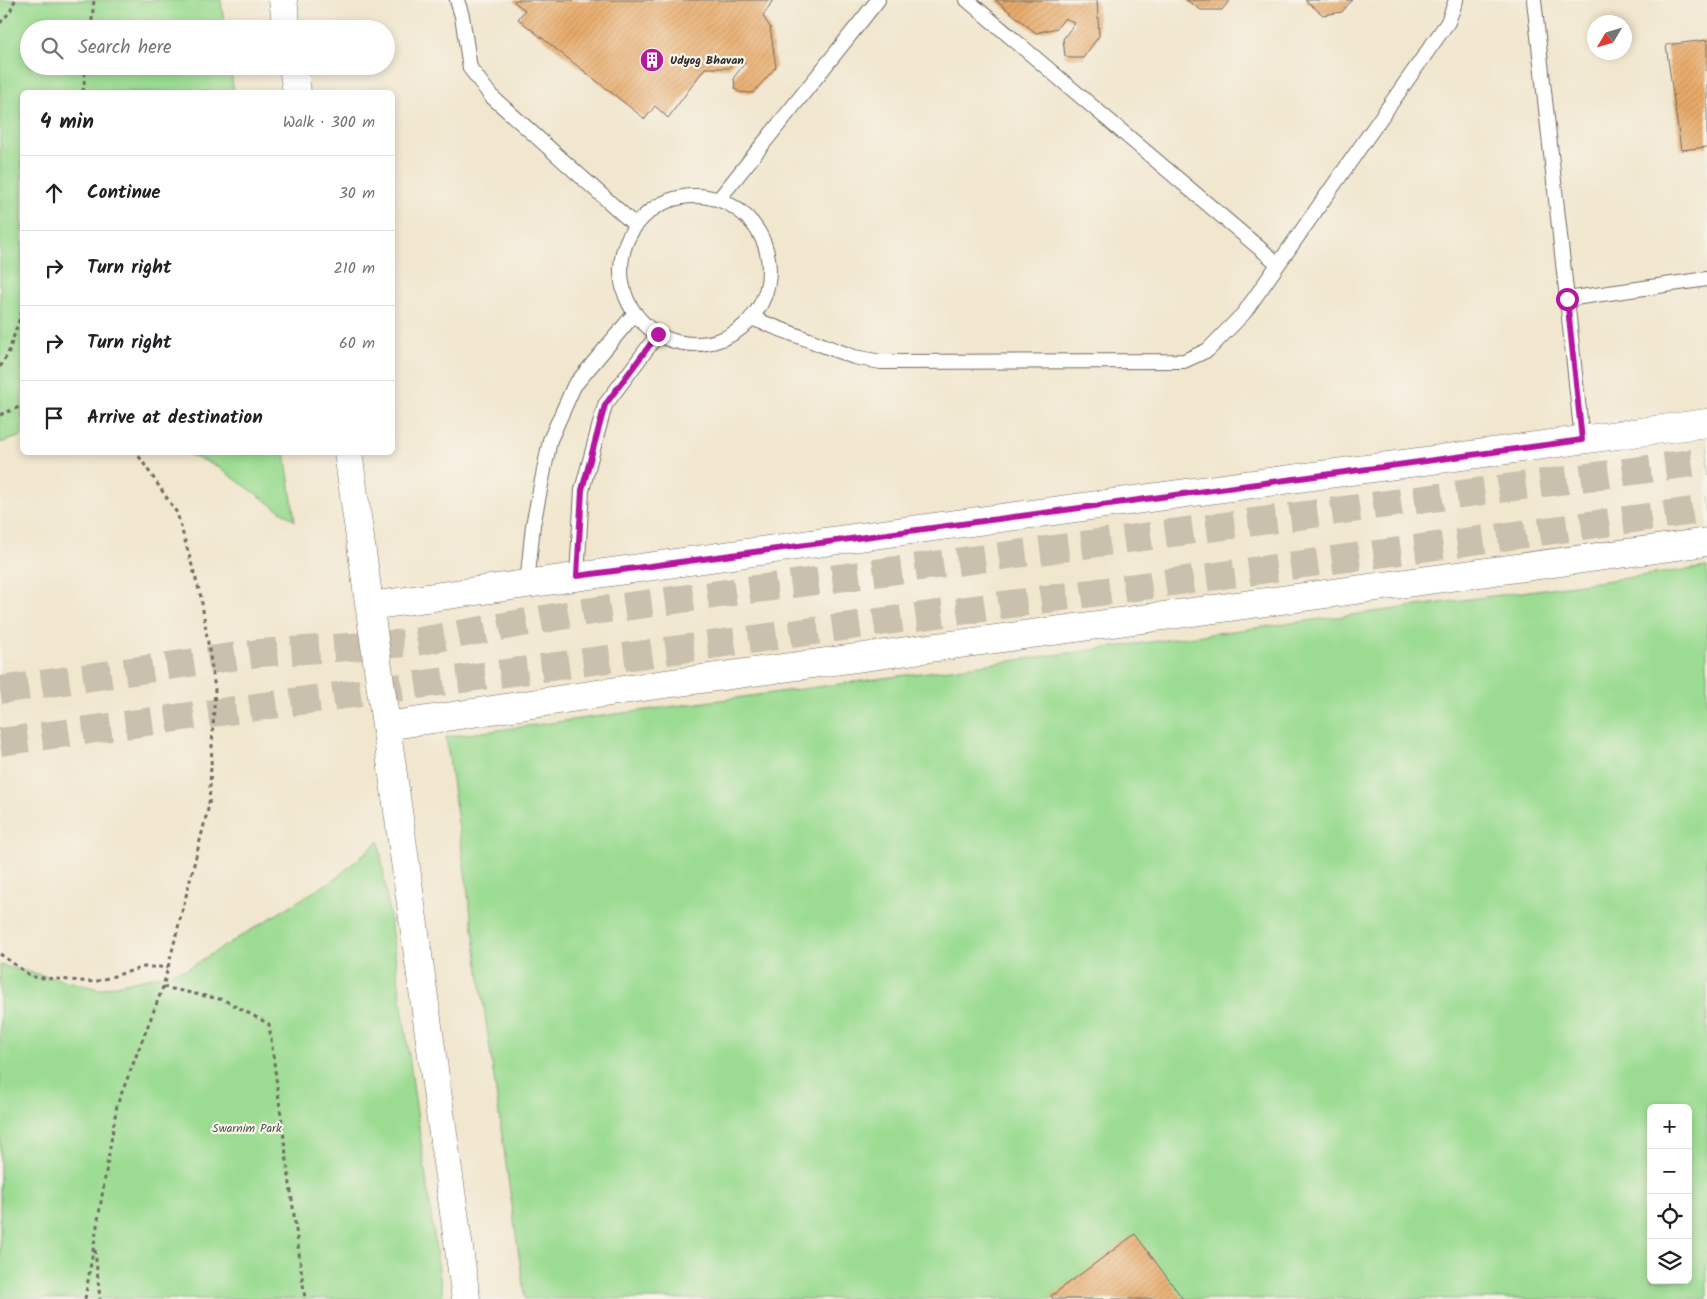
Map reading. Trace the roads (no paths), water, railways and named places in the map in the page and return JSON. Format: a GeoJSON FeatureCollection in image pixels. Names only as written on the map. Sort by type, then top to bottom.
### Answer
{"type":"FeatureCollection","features":[{"type":"Feature","properties":{"kind":"street"},"geometry":{"type":"LineString","coordinates":[[283,0],[286,20]]}},
{"type":"Feature","properties":{"kind":"street"},"geometry":{"type":"LineString","coordinates":[[294,75],[297,90]]}},
{"type":"Feature","properties":{"kind":"street"},"geometry":{"type":"LineString","coordinates":[[370,606],[577,576],[1707,423]]}},
{"type":"Feature","properties":{"kind":"street"},"geometry":{"type":"LineString","coordinates":[[348,455],[466,1299]]}},
{"type":"Feature","properties":{"kind":"street"},"geometry":{"type":"LineString","coordinates":[[387,726],[662,684],[1707,542]]}},
{"type":"Feature","properties":{"kind":"lane"},"geometry":{"type":"LineString","coordinates":[[457,0],[462,16],[470,68],[491,96],[635,225]]}},
{"type":"Feature","properties":{"kind":"lane"},"geometry":{"type":"LineString","coordinates":[[718,199],[878,0]]}},
{"type":"Feature","properties":{"kind":"lane"},"geometry":{"type":"LineString","coordinates":[[967,0],[1277,263]]}},
{"type":"Feature","properties":{"kind":"lane"},"geometry":{"type":"LineString","coordinates":[[751,318],[854,358],[881,362],[1184,361],[1208,350],[1244,313],[1277,263],[1448,22],[1456,0]]}},
{"type":"Feature","properties":{"kind":"lane"},"geometry":{"type":"LineString","coordinates":[[1534,0],[1582,440]]}},
{"type":"Feature","properties":{"kind":"lane"},"geometry":{"type":"LineString","coordinates":[[688,195],[718,199],[745,215],[763,240],[770,271],[763,301],[745,326],[718,341],[687,344],[658,334],[635,313],[622,285],[622,254],[635,225],[658,205],[688,195]]}},
{"type":"Feature","properties":{"kind":"lane"},"geometry":{"type":"LineString","coordinates":[[1567,299],[1707,279]]}},
{"type":"Feature","properties":{"kind":"lane"},"geometry":{"type":"LineString","coordinates":[[527,584],[533,525],[550,440],[574,386],[635,313]]}},
{"type":"Feature","properties":{"kind":"lane"},"geometry":{"type":"LineString","coordinates":[[577,576],[582,490],[605,405],[658,334]]}},
{"type":"Feature","properties":{"kind":"tunnel"},"geometry":{"type":"LineString","coordinates":[[0,690],[259,653],[409,643],[578,613],[1707,461]]}},
{"type":"Feature","properties":{"kind":"tunnel"},"geometry":{"type":"LineString","coordinates":[[0,742],[1707,509]]}},
{"type":"Feature","properties":{"kind":"place","name":"Udyog Bhavan"},"geometry":{"type":"Point","coordinates":[652,60]}},
{"type":"Feature","properties":{"kind":"park label","name":"Swarnim Park"},"geometry":{"type":"Point","coordinates":[247,1128]}}]}
